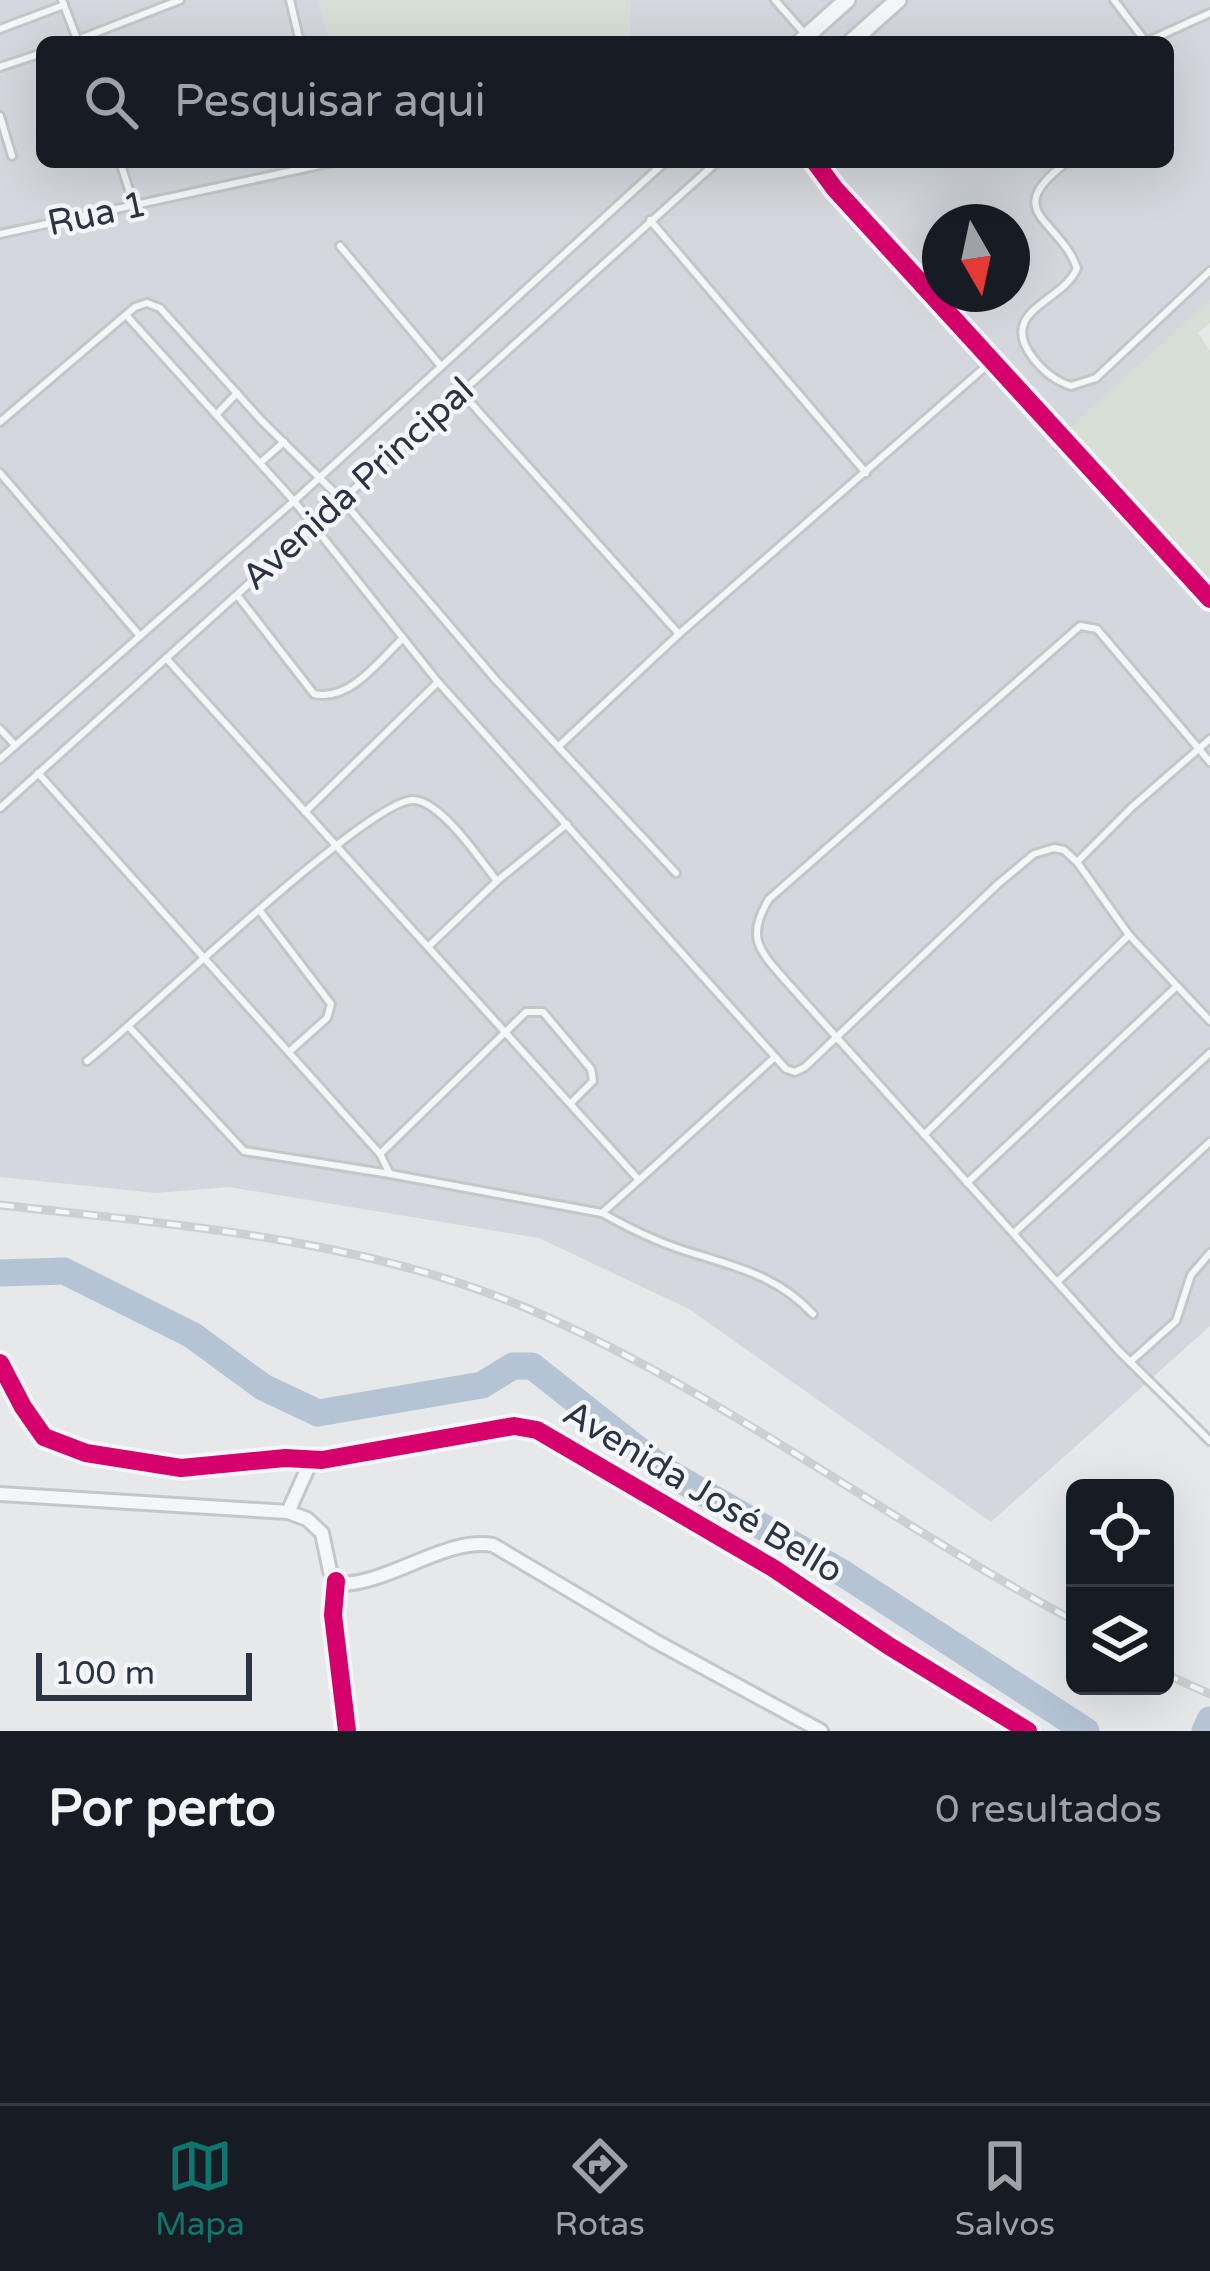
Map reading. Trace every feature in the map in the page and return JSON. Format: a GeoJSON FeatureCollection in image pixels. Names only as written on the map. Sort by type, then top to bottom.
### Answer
{"type":"FeatureCollection","features":[{"type":"Feature","properties":{"kind":"street"},"geometry":{"type":"LineString","coordinates":[[806,36],[847,0]]}},
{"type":"Feature","properties":{"kind":"street"},"geometry":{"type":"LineString","coordinates":[[858,36],[898,0]]}},
{"type":"Feature","properties":{"kind":"street"},"geometry":{"type":"LineString","coordinates":[[820,168],[1210,599]]}},
{"type":"Feature","properties":{"kind":"street","name":"Avenida José Bello"},"geometry":{"type":"LineString","coordinates":[[0,1363],[35,1427],[57,1444],[181,1468],[285,1458],[312,1460],[514,1426],[537,1430],[773,1568],[1028,1731]]}},
{"type":"Feature","properties":{"kind":"street"},"geometry":{"type":"LineString","coordinates":[[288,1511],[312,1460]]}},
{"type":"Feature","properties":{"kind":"street"},"geometry":{"type":"LineString","coordinates":[[0,1494],[288,1511],[307,1519],[322,1533],[336,1581],[333,1616],[347,1731]]}},
{"type":"Feature","properties":{"kind":"street"},"geometry":{"type":"LineString","coordinates":[[336,1581],[365,1581],[465,1545],[493,1545],[821,1731]]}},
{"type":"Feature","properties":{"kind":"lane"},"geometry":{"type":"LineString","coordinates":[[89,36],[180,0]]}},
{"type":"Feature","properties":{"kind":"lane"},"geometry":{"type":"LineString","coordinates":[[290,0],[299,36]]}},
{"type":"Feature","properties":{"kind":"lane"},"geometry":{"type":"LineString","coordinates":[[775,0],[801,36]]}},
{"type":"Feature","properties":{"kind":"lane"},"geometry":{"type":"LineString","coordinates":[[1114,0],[1141,36]]}},
{"type":"Feature","properties":{"kind":"lane"},"geometry":{"type":"LineString","coordinates":[[0,28],[63,2],[74,36]]}},
{"type":"Feature","properties":{"kind":"lane"},"geometry":{"type":"LineString","coordinates":[[1159,36],[1210,13]]}},
{"type":"Feature","properties":{"kind":"lane"},"geometry":{"type":"LineString","coordinates":[[0,68],[36,54]]}},
{"type":"Feature","properties":{"kind":"lane"},"geometry":{"type":"LineString","coordinates":[[0,116],[12,155]]}},
{"type":"Feature","properties":{"kind":"lane"},"geometry":{"type":"LineString","coordinates":[[122,168],[134,206]]}},
{"type":"Feature","properties":{"kind":"lane","name":"Rua 1"},"geometry":{"type":"LineString","coordinates":[[0,234],[307,168]]}},
{"type":"Feature","properties":{"kind":"lane","name":"Avenida Principal"},"geometry":{"type":"LineString","coordinates":[[0,759],[294,501],[658,168]]}},
{"type":"Feature","properties":{"kind":"lane","name":"Avenida Principal"},"geometry":{"type":"LineString","coordinates":[[0,808],[710,168]]}},
{"type":"Feature","properties":{"kind":"lane"},"geometry":{"type":"LineString","coordinates":[[1059,168],[1037,188],[1035,199],[1041,218],[1078,268],[1074,277],[1029,314],[1023,335],[1030,355],[1052,378],[1071,386],[1096,378],[1210,271]]}},
{"type":"Feature","properties":{"kind":"lane"},"geometry":{"type":"LineString","coordinates":[[650,220],[867,474]]}},
{"type":"Feature","properties":{"kind":"lane"},"geometry":{"type":"LineString","coordinates":[[340,246],[440,365]]}},
{"type":"Feature","properties":{"kind":"lane"},"geometry":{"type":"LineString","coordinates":[[0,422],[126,315],[147,303],[160,308],[342,500],[495,679],[676,873]]}},
{"type":"Feature","properties":{"kind":"lane"},"geometry":{"type":"LineString","coordinates":[[126,315],[294,501],[438,682],[786,1069],[800,1071],[1034,854],[1054,848],[1077,862],[1129,935],[1210,1021]]}},
{"type":"Feature","properties":{"kind":"lane"},"geometry":{"type":"LineString","coordinates":[[560,745],[992,362]]}},
{"type":"Feature","properties":{"kind":"lane"},"geometry":{"type":"LineString","coordinates":[[461,392],[680,634]]}},
{"type":"Feature","properties":{"kind":"lane"},"geometry":{"type":"LineString","coordinates":[[216,415],[237,393]]}},
{"type":"Feature","properties":{"kind":"lane"},"geometry":{"type":"LineString","coordinates":[[260,464],[284,442]]}},
{"type":"Feature","properties":{"kind":"lane"},"geometry":{"type":"LineString","coordinates":[[0,473],[140,636]]}},
{"type":"Feature","properties":{"kind":"lane"},"geometry":{"type":"LineString","coordinates":[[236,594],[314,694],[343,693],[403,638]]}},
{"type":"Feature","properties":{"kind":"lane"},"geometry":{"type":"LineString","coordinates":[[1208,1438],[1130,1362],[967,1183],[785,980],[760,948],[755,933],[769,898],[1080,626],[1097,629],[1210,762]]}},
{"type":"Feature","properties":{"kind":"lane"},"geometry":{"type":"LineString","coordinates":[[166,658],[639,1180]]}},
{"type":"Feature","properties":{"kind":"lane"},"geometry":{"type":"LineString","coordinates":[[305,812],[438,682]]}},
{"type":"Feature","properties":{"kind":"lane"},"geometry":{"type":"LineString","coordinates":[[0,729],[15,745]]}},
{"type":"Feature","properties":{"kind":"lane"},"geometry":{"type":"LineString","coordinates":[[1077,862],[1132,806],[1210,739]]}},
{"type":"Feature","properties":{"kind":"lane"},"geometry":{"type":"LineString","coordinates":[[38,773],[380,1154],[390,1174]]}},
{"type":"Feature","properties":{"kind":"lane"},"geometry":{"type":"LineString","coordinates":[[87,1061],[334,844],[397,802],[420,800],[464,839],[497,881]]}},
{"type":"Feature","properties":{"kind":"lane"},"geometry":{"type":"LineString","coordinates":[[428,947],[497,881],[567,824]]}},
{"type":"Feature","properties":{"kind":"lane"},"geometry":{"type":"LineString","coordinates":[[260,910],[331,1004],[327,1018],[289,1052]]}},
{"type":"Feature","properties":{"kind":"lane"},"geometry":{"type":"LineString","coordinates":[[924,1135],[1129,935]]}},
{"type":"Feature","properties":{"kind":"lane"},"geometry":{"type":"LineString","coordinates":[[967,1183],[1177,986]]}},
{"type":"Feature","properties":{"kind":"lane"},"geometry":{"type":"LineString","coordinates":[[380,1154],[526,1012],[543,1012],[592,1075],[590,1086],[570,1104]]}},
{"type":"Feature","properties":{"kind":"lane"},"geometry":{"type":"LineString","coordinates":[[130,1028],[244,1150],[602,1213],[679,1249],[766,1276],[796,1296],[813,1315]]}},
{"type":"Feature","properties":{"kind":"lane"},"geometry":{"type":"LineString","coordinates":[[1014,1233],[1210,1053]]}},
{"type":"Feature","properties":{"kind":"lane"},"geometry":{"type":"LineString","coordinates":[[602,1213],[775,1057]]}},
{"type":"Feature","properties":{"kind":"lane"},"geometry":{"type":"LineString","coordinates":[[1058,1282],[1210,1142]]}},
{"type":"Feature","properties":{"kind":"lane"},"geometry":{"type":"LineString","coordinates":[[1130,1362],[1175,1321],[1191,1275],[1210,1253]]}},
{"type":"Feature","properties":{"kind":"shaded area"},"geometry":{"type":"Polygon","coordinates":[[[0,0],[317,0],[329,36],[36,36],[36,168],[1174,168],[1174,36],[629,36],[631,0],[1210,0],[1210,300],[1071,427],[1210,583],[1210,1326],[991,1522],[689,1309],[539,1238],[229,1187],[156,1193],[0,1177],[0,0]]]}},
{"type":"Feature","properties":{"kind":"shaded area"},"geometry":{"type":"Polygon","coordinates":[[[317,0],[631,0],[629,36],[329,36],[317,0]]]}},
{"type":"Feature","properties":{"kind":"shaded area"},"geometry":{"type":"Polygon","coordinates":[[[1210,300],[1210,323],[1198,333],[1210,351],[1210,583],[1071,426],[1210,300]]]}},
{"type":"Feature","properties":{"kind":"waterway"},"geometry":{"type":"LineString","coordinates":[[0,1273],[64,1271],[192,1335],[263,1387],[318,1413],[482,1385],[513,1366],[532,1366],[664,1470],[844,1574],[1086,1731]]}},
{"type":"Feature","properties":{"kind":"waterway"},"geometry":{"type":"LineString","coordinates":[[1205,1731],[1210,1720]]}},
{"type":"Feature","properties":{"kind":"railway"},"geometry":{"type":"LineString","coordinates":[[0,1205],[200,1228],[332,1250],[397,1265],[524,1307],[666,1377],[1066,1616]]}},
{"type":"Feature","properties":{"kind":"railway"},"geometry":{"type":"LineString","coordinates":[[1174,1678],[1210,1694]]}},
{"type":"Feature","properties":{"kind":"cycle path"},"geometry":{"type":"LineString","coordinates":[[819,168],[1210,599]]}},
{"type":"Feature","properties":{"kind":"cycle path"},"geometry":{"type":"LineString","coordinates":[[0,1363],[44,1437],[86,1453],[181,1468],[285,1458],[322,1460],[514,1426],[537,1430],[773,1568],[1028,1731]]}},
{"type":"Feature","properties":{"kind":"cycle path"},"geometry":{"type":"LineString","coordinates":[[336,1581],[333,1615],[347,1731]]}}]}
